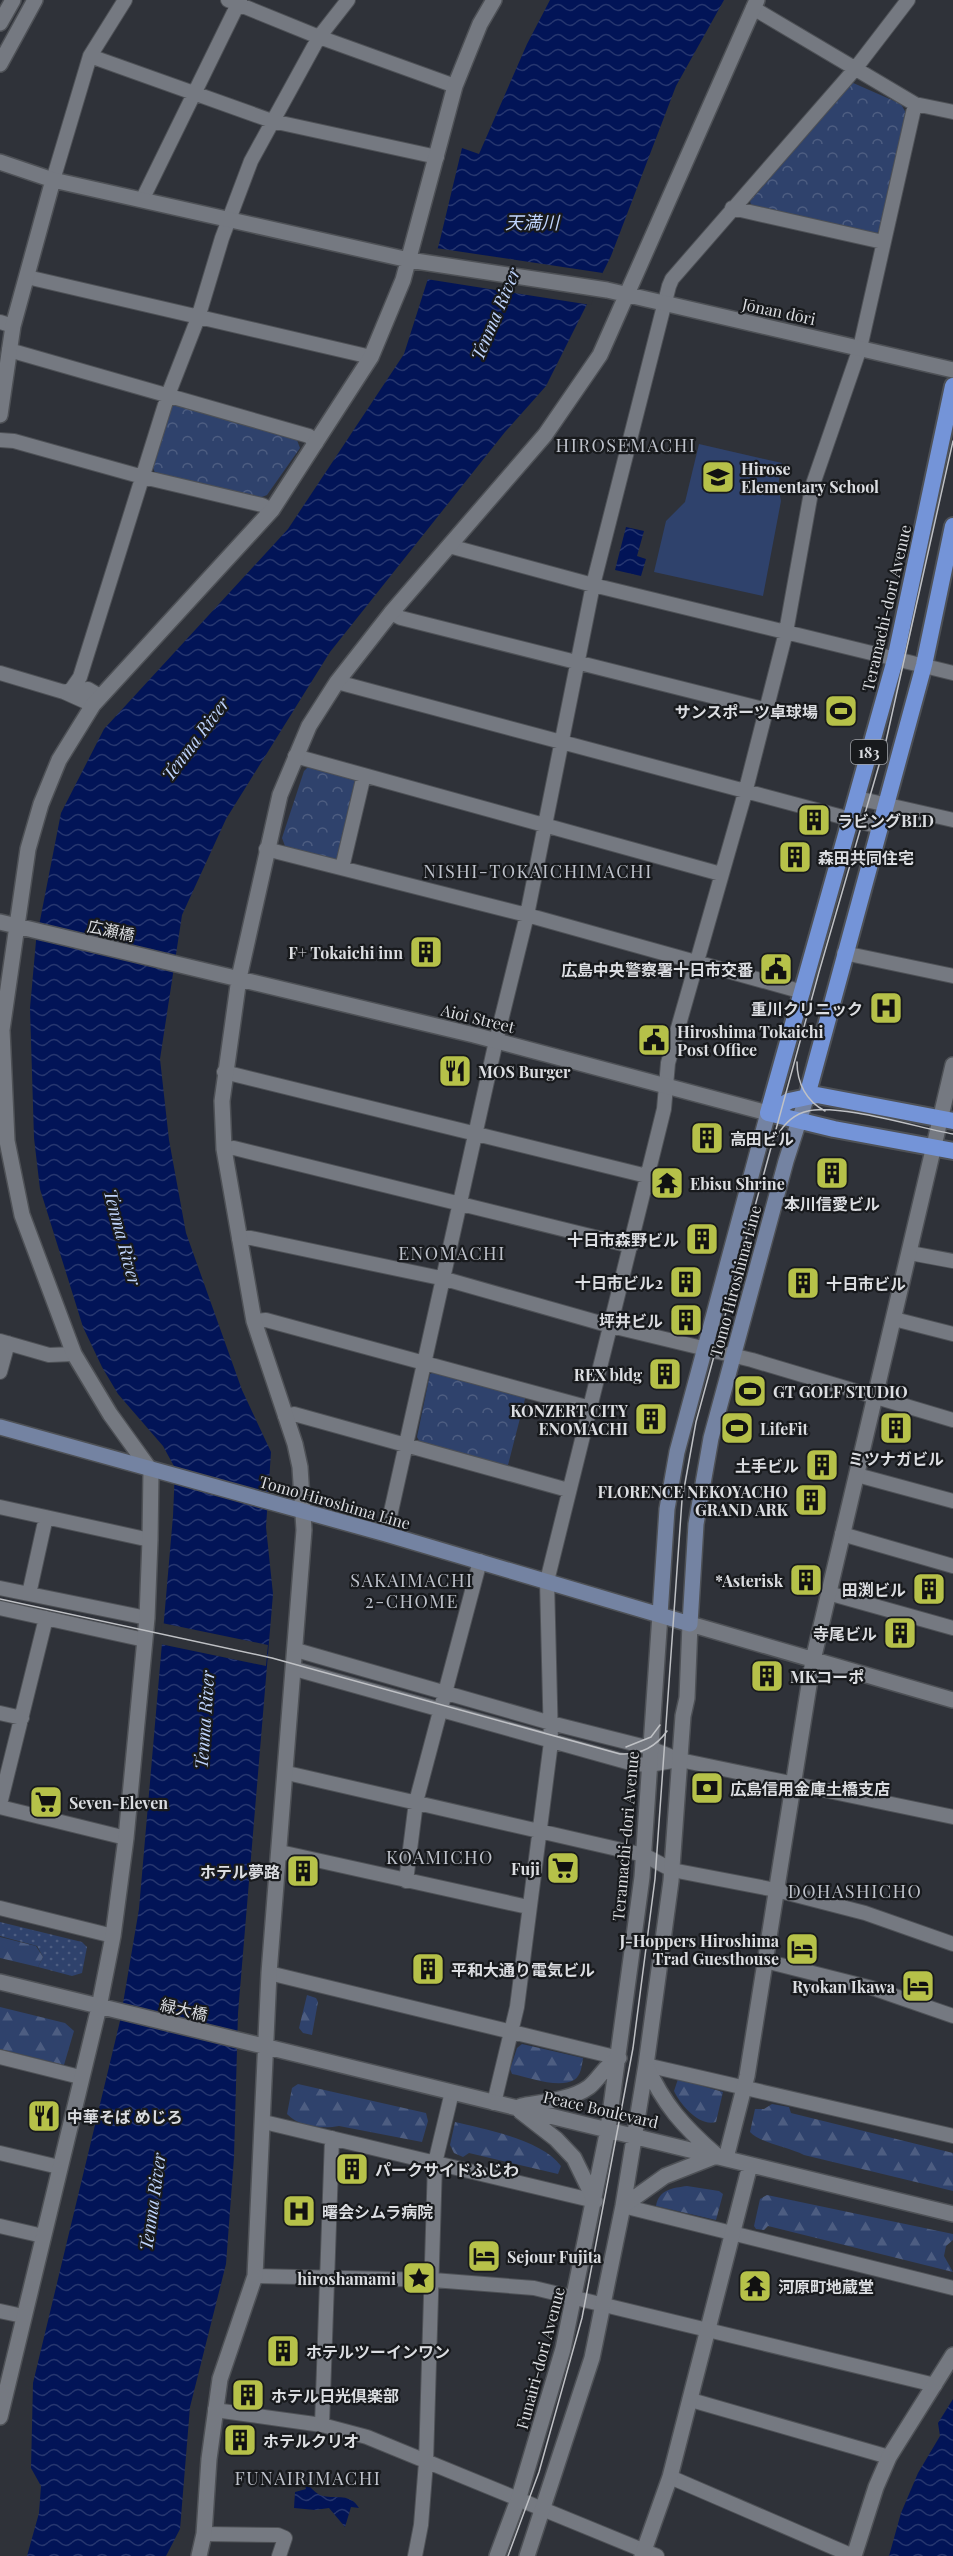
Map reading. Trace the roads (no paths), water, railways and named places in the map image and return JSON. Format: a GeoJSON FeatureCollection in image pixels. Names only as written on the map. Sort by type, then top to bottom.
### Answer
{"type":"FeatureCollection","features":[{"type":"Feature","properties":{"kind":"highway","name":"Teramachi-dori Avenue"},"geometry":{"type":"LineString","coordinates":[[768,1113],[895,660],[953,386]]}},
{"type":"Feature","properties":{"kind":"highway","name":"183"},"geometry":{"type":"LineString","coordinates":[[807,1096],[924,665],[953,526]]}},
{"type":"Feature","properties":{"kind":"highway"},"geometry":{"type":"LineString","coordinates":[[768,1113],[807,1096],[817,1095],[947,1120]]}},
{"type":"Feature","properties":{"kind":"highway","name":"Aioi Street"},"geometry":{"type":"LineString","coordinates":[[768,1113],[953,1151]]}},
{"type":"Feature","properties":{"kind":"main road","name":"Tomo Hiroshima Line"},"geometry":{"type":"LineString","coordinates":[[0,1428],[386,1534],[690,1624],[696,1524],[702,1481],[733,1356],[807,1096]]}},
{"type":"Feature","properties":{"kind":"main road","name":"Tomo Hiroshima Line"},"geometry":{"type":"LineString","coordinates":[[660,1615],[667,1509],[677,1452],[768,1113]]}},
{"type":"Feature","properties":{"kind":"street"},"geometry":{"type":"LineString","coordinates":[[0,23],[13,0]]}},
{"type":"Feature","properties":{"kind":"street"},"geometry":{"type":"LineString","coordinates":[[0,64],[35,0]]}},
{"type":"Feature","properties":{"kind":"street"},"geometry":{"type":"LineString","coordinates":[[0,415],[9,350],[7,324],[27,277],[90,56],[125,0]]}},
{"type":"Feature","properties":{"kind":"street"},"geometry":{"type":"LineString","coordinates":[[64,692],[71,690],[80,676],[168,395],[198,318],[228,220],[251,161],[319,38],[348,0]]}},
{"type":"Feature","properties":{"kind":"street"},"geometry":{"type":"LineString","coordinates":[[0,2417],[4,2381],[43,2236],[80,2077],[99,2007],[113,1936],[126,1838],[145,1640],[150,1540],[151,1471],[110,1414],[74,1354],[40,1270],[14,1182],[7,1141],[1,1030],[28,849],[41,804],[59,760],[94,697],[272,510],[371,357],[409,260],[455,86],[480,24],[494,0]]}},
{"type":"Feature","properties":{"kind":"street"},"geometry":{"type":"LineString","coordinates":[[386,1534],[445,1279],[475,1132],[527,915],[593,585],[672,279],[855,69],[908,0]]}},
{"type":"Feature","properties":{"kind":"street"},"geometry":{"type":"LineString","coordinates":[[142,200],[235,1],[319,38],[455,86]]}},
{"type":"Feature","properties":{"kind":"street"},"geometry":{"type":"LineString","coordinates":[[199,2556],[204,2534],[209,2459],[220,2379],[255,2276],[264,2122],[269,1973],[295,1669],[303,1511],[300,1467],[254,1321],[224,1149],[224,1072],[239,978],[266,849],[280,795],[295,756],[336,682],[391,613],[562,414],[600,355],[755,4],[855,69],[915,104],[953,112]]}},
{"type":"Feature","properties":{"kind":"street"},"geometry":{"type":"LineString","coordinates":[[90,56],[272,121],[437,157]]}},
{"type":"Feature","properties":{"kind":"street"},"geometry":{"type":"LineString","coordinates":[[494,2103],[517,2007],[528,1907],[551,1742],[546,1581],[664,1109],[668,1064],[745,793],[786,632],[812,487],[860,348],[915,104]]}},
{"type":"Feature","properties":{"kind":"street","name":"Jōnan dōri"},"geometry":{"type":"LineString","coordinates":[[0,162],[54,180],[409,260],[598,289],[953,370]]}},
{"type":"Feature","properties":{"kind":"street"},"geometry":{"type":"LineString","coordinates":[[732,208],[883,242]]}},
{"type":"Feature","properties":{"kind":"street"},"geometry":{"type":"LineString","coordinates":[[27,277],[371,357]]}},
{"type":"Feature","properties":{"kind":"street"},"geometry":{"type":"LineString","coordinates":[[9,350],[309,436],[316,443]]}},
{"type":"Feature","properties":{"kind":"street"},"geometry":{"type":"LineString","coordinates":[[0,440],[14,441],[143,477],[262,505],[272,510]]}},
{"type":"Feature","properties":{"kind":"street"},"geometry":{"type":"LineString","coordinates":[[449,546],[593,585],[953,673]]}},
{"type":"Feature","properties":{"kind":"street"},"geometry":{"type":"LineString","coordinates":[[391,613],[401,618],[578,664],[766,710]]}},
{"type":"Feature","properties":{"kind":"street"},"geometry":{"type":"LineString","coordinates":[[0,673],[64,692],[94,697]]}},
{"type":"Feature","properties":{"kind":"street"},"geometry":{"type":"LineString","coordinates":[[80,676],[94,697]]}},
{"type":"Feature","properties":{"kind":"street"},"geometry":{"type":"LineString","coordinates":[[336,682],[745,793],[880,827]]}},
{"type":"Feature","properties":{"kind":"street"},"geometry":{"type":"LineString","coordinates":[[295,756],[721,874]]}},
{"type":"Feature","properties":{"kind":"street"},"geometry":{"type":"LineString","coordinates":[[342,868],[364,775]]}},
{"type":"Feature","properties":{"kind":"street"},"geometry":{"type":"LineString","coordinates":[[857,798],[953,820]]}},
{"type":"Feature","properties":{"kind":"street"},"geometry":{"type":"LineString","coordinates":[[266,849],[527,915],[803,992]]}},
{"type":"Feature","properties":{"kind":"street","name":"広瀬橋"},"geometry":{"type":"LineString","coordinates":[[0,922],[178,963]]}},
{"type":"Feature","properties":{"kind":"street"},"geometry":{"type":"LineString","coordinates":[[844,953],[953,975]]}},
{"type":"Feature","properties":{"kind":"street","name":"Aioi Street"},"geometry":{"type":"LineString","coordinates":[[178,963],[496,1041],[768,1113]]}},
{"type":"Feature","properties":{"kind":"street"},"geometry":{"type":"LineString","coordinates":[[721,2157],[744,2088],[813,1660],[934,1148],[947,1120],[953,1065]]}},
{"type":"Feature","properties":{"kind":"street"},"geometry":{"type":"LineString","coordinates":[[224,1072],[647,1176]]}},
{"type":"Feature","properties":{"kind":"street"},"geometry":{"type":"LineString","coordinates":[[224,1149],[234,1148],[631,1246]]}},
{"type":"Feature","properties":{"kind":"street"},"geometry":{"type":"LineString","coordinates":[[239,1238],[251,1238],[445,1279],[611,1326],[733,1356],[953,1420]]}},
{"type":"Feature","properties":{"kind":"street"},"geometry":{"type":"LineString","coordinates":[[910,1253],[953,1261]]}},
{"type":"Feature","properties":{"kind":"street"},"geometry":{"type":"LineString","coordinates":[[894,1319],[953,1334]]}},
{"type":"Feature","properties":{"kind":"street"},"geometry":{"type":"LineString","coordinates":[[254,1321],[266,1320],[590,1408]]}},
{"type":"Feature","properties":{"kind":"street"},"geometry":{"type":"LineString","coordinates":[[0,1372],[4,1342],[49,1354],[74,1354]]}},
{"type":"Feature","properties":{"kind":"street"},"geometry":{"type":"LineString","coordinates":[[285,1416],[294,1414],[568,1490]]}},
{"type":"Feature","properties":{"kind":"street"},"geometry":{"type":"LineString","coordinates":[[857,1475],[953,1501]]}},
{"type":"Feature","properties":{"kind":"street"},"geometry":{"type":"LineString","coordinates":[[0,1507],[150,1540]]}},
{"type":"Feature","properties":{"kind":"street"},"geometry":{"type":"LineString","coordinates":[[29,1594],[46,1517]]}},
{"type":"Feature","properties":{"kind":"street"},"geometry":{"type":"LineString","coordinates":[[842,1534],[953,1566]]}},
{"type":"Feature","properties":{"kind":"street"},"geometry":{"type":"LineString","coordinates":[[406,1881],[416,1802],[480,1561]]}},
{"type":"Feature","properties":{"kind":"street"},"geometry":{"type":"LineString","coordinates":[[0,1588],[147,1618]]}},
{"type":"Feature","properties":{"kind":"street"},"geometry":{"type":"LineString","coordinates":[[828,1593],[953,1628]]}},
{"type":"Feature","properties":{"kind":"street"},"geometry":{"type":"LineString","coordinates":[[0,1608],[145,1640]]}},
{"type":"Feature","properties":{"kind":"street","name":"Teramachi-dori Avenue"},"geometry":{"type":"LineString","coordinates":[[608,2129],[644,1855],[660,1615]]}},
{"type":"Feature","properties":{"kind":"street"},"geometry":{"type":"LineString","coordinates":[[46,1618],[0,1805],[126,1838]]}},
{"type":"Feature","properties":{"kind":"street"},"geometry":{"type":"LineString","coordinates":[[527,2556],[544,2510],[592,2358],[636,2136],[672,1870],[687,1698],[690,1624],[953,1701]]}},
{"type":"Feature","properties":{"kind":"street"},"geometry":{"type":"LineString","coordinates":[[296,1650],[551,1723],[650,1748],[680,1760],[953,1816]]}},
{"type":"Feature","properties":{"kind":"street"},"geometry":{"type":"LineString","coordinates":[[295,1669],[551,1742],[649,1765],[680,1760]]}},
{"type":"Feature","properties":{"kind":"street"},"geometry":{"type":"LineString","coordinates":[[0,1713],[22,1718]]}},
{"type":"Feature","properties":{"kind":"street"},"geometry":{"type":"LineString","coordinates":[[287,1773],[644,1855],[672,1870],[776,1890],[864,1913],[953,1944]]}},
{"type":"Feature","properties":{"kind":"street"},"geometry":{"type":"LineString","coordinates":[[280,1852],[528,1907]]}},
{"type":"Feature","properties":{"kind":"street"},"geometry":{"type":"LineString","coordinates":[[0,1908],[113,1936]]}},
{"type":"Feature","properties":{"kind":"street"},"geometry":{"type":"LineString","coordinates":[[765,1961],[872,1988],[953,2016]]}},
{"type":"Feature","properties":{"kind":"street"},"geometry":{"type":"LineString","coordinates":[[269,1973],[619,2058]]}},
{"type":"Feature","properties":{"kind":"street"},"geometry":{"type":"LineString","coordinates":[[0,1982],[99,2007]]}},
{"type":"Feature","properties":{"kind":"street","name":"緑大橋"},"geometry":{"type":"LineString","coordinates":[[99,2007],[240,2041]]}},
{"type":"Feature","properties":{"kind":"street","name":"Peace Boulevard"},"geometry":{"type":"LineString","coordinates":[[240,2041],[953,2214]]}},
{"type":"Feature","properties":{"kind":"street"},"geometry":{"type":"LineString","coordinates":[[0,2057],[80,2077]]}},
{"type":"Feature","properties":{"kind":"street"},"geometry":{"type":"LineString","coordinates":[[515,2108],[577,2094],[592,2085],[609,2063],[619,2058]]}},
{"type":"Feature","properties":{"kind":"street"},"geometry":{"type":"LineString","coordinates":[[646,2065],[953,2136]]}},
{"type":"Feature","properties":{"kind":"street"},"geometry":{"type":"LineString","coordinates":[[646,2065],[658,2092],[680,2123],[721,2157]]}},
{"type":"Feature","properties":{"kind":"street"},"geometry":{"type":"LineString","coordinates":[[415,2556],[421,2525],[426,2462],[435,2163],[452,2092]]}},
{"type":"Feature","properties":{"kind":"street"},"geometry":{"type":"LineString","coordinates":[[515,2108],[556,2139],[574,2158],[595,2200]]}},
{"type":"Feature","properties":{"kind":"street"},"geometry":{"type":"LineString","coordinates":[[264,2122],[595,2200]]}},
{"type":"Feature","properties":{"kind":"street","name":"Funairi-dori Avenue"},"geometry":{"type":"LineString","coordinates":[[497,2556],[519,2497],[563,2349],[608,2129]]}},
{"type":"Feature","properties":{"kind":"street"},"geometry":{"type":"LineString","coordinates":[[322,2425],[332,2138]]}},
{"type":"Feature","properties":{"kind":"street"},"geometry":{"type":"LineString","coordinates":[[0,2153],[59,2167]]}},
{"type":"Feature","properties":{"kind":"street"},"geometry":{"type":"LineString","coordinates":[[623,2206],[665,2175],[721,2157]]}},
{"type":"Feature","properties":{"kind":"street"},"geometry":{"type":"LineString","coordinates":[[215,2410],[322,2425],[367,2437],[519,2497],[648,2554],[691,2400],[750,2164]]}},
{"type":"Feature","properties":{"kind":"street"},"geometry":{"type":"LineString","coordinates":[[623,2206],[953,2288]]}},
{"type":"Feature","properties":{"kind":"street"},"geometry":{"type":"LineString","coordinates":[[0,2226],[43,2236]]}},
{"type":"Feature","properties":{"kind":"street"},"geometry":{"type":"LineString","coordinates":[[255,2276],[433,2280],[534,2288],[935,2385]]}},
{"type":"Feature","properties":{"kind":"street"},"geometry":{"type":"LineString","coordinates":[[0,2311],[23,2316]]}},
{"type":"Feature","properties":{"kind":"street"},"geometry":{"type":"LineString","coordinates":[[670,2478],[853,2556],[876,2487],[890,2457],[953,2355]]}},
{"type":"Feature","properties":{"kind":"street"},"geometry":{"type":"LineString","coordinates":[[691,2400],[890,2457]]}},
{"type":"Feature","properties":{"kind":"street"},"geometry":{"type":"LineString","coordinates":[[204,2534],[278,2535],[285,2538],[279,2556]]}},
{"type":"Feature","properties":{"kind":"water","name":"天満川"},"geometry":{"type":"Polygon","coordinates":[[[550,0],[724,0],[676,86],[611,256],[546,386],[505,432],[330,652],[226,819],[182,915],[160,1059],[169,1140],[186,1233],[242,1390],[271,1452],[266,1527],[273,1594],[238,2013],[234,2157],[226,2264],[190,2407],[180,2529],[166,2556],[27,2556],[39,2513],[41,2486],[31,2468],[33,2383],[120,2021],[139,1909],[173,1516],[175,1468],[163,1446],[118,1394],[102,1367],[83,1327],[40,1189],[34,1138],[30,1008],[36,941],[61,813],[104,729],[288,529],[404,354],[439,244],[462,148],[479,154],[527,44],[550,0]]]}},
{"type":"Feature","properties":{"kind":"water"},"geometry":{"type":"Polygon","coordinates":[[[626,527],[644,531],[637,556],[646,559],[641,576],[615,570],[626,527]]]}},
{"type":"Feature","properties":{"kind":"water"},"geometry":{"type":"Polygon","coordinates":[[[953,2399],[953,2556],[889,2556],[901,2513],[918,2473],[940,2436],[938,2423],[953,2399]]]}},
{"type":"Feature","properties":{"kind":"water"},"geometry":{"type":"Polygon","coordinates":[[[303,2480],[320,2495],[347,2498],[355,2503],[359,2508],[351,2507],[345,2527],[329,2508],[315,2510],[294,2508],[295,2492],[306,2489],[303,2480]]]}},
{"type":"Feature","properties":{"kind":"tram line"},"geometry":{"type":"LineString","coordinates":[[508,2556],[539,2472],[582,2318],[633,2048],[655,1879],[682,1500],[696,1422],[819,972],[886,741],[953,441]]}},
{"type":"Feature","properties":{"kind":"tram line"},"geometry":{"type":"LineString","coordinates":[[797,1062],[804,1091],[818,1107],[825,1111]]}},
{"type":"Feature","properties":{"kind":"tram line"},"geometry":{"type":"LineString","coordinates":[[777,1136],[794,1117],[803,1112],[821,1109],[858,1113],[953,1134]]}},
{"type":"Feature","properties":{"kind":"tram line"},"geometry":{"type":"LineString","coordinates":[[0,1599],[272,1658],[620,1754],[640,1752],[652,1746],[667,1731]]}},
{"type":"Feature","properties":{"kind":"tram line"},"geometry":{"type":"LineString","coordinates":[[626,1747],[651,1737],[660,1725]]}},
{"type":"Feature","properties":{"kind":"place","name":"Hirose Elementary School"},"geometry":{"type":"Point","coordinates":[718,477]}},
{"type":"Feature","properties":{"kind":"place","name":"サンスポーツ卓球場"},"geometry":{"type":"Point","coordinates":[841,711]}},
{"type":"Feature","properties":{"kind":"place","name":"ラビングBLD"},"geometry":{"type":"Point","coordinates":[814,820]}},
{"type":"Feature","properties":{"kind":"place","name":"森田共同住宅"},"geometry":{"type":"Point","coordinates":[795,857]}},
{"type":"Feature","properties":{"kind":"place","name":"F+ Tokaichi inn"},"geometry":{"type":"Point","coordinates":[426,952]}},
{"type":"Feature","properties":{"kind":"place","name":"広島中央警察署十日市交番"},"geometry":{"type":"Point","coordinates":[776,969]}},
{"type":"Feature","properties":{"kind":"place","name":"重川クリニック"},"geometry":{"type":"Point","coordinates":[886,1008]}},
{"type":"Feature","properties":{"kind":"place","name":"Hiroshima Tokaichi Post Office"},"geometry":{"type":"Point","coordinates":[654,1040]}},
{"type":"Feature","properties":{"kind":"place","name":"MOS Burger"},"geometry":{"type":"Point","coordinates":[455,1071]}},
{"type":"Feature","properties":{"kind":"place","name":"高田ビル"},"geometry":{"type":"Point","coordinates":[707,1138]}},
{"type":"Feature","properties":{"kind":"place","name":"本川信愛ビル"},"geometry":{"type":"Point","coordinates":[832,1173]}},
{"type":"Feature","properties":{"kind":"place","name":"Ebisu Shrine"},"geometry":{"type":"Point","coordinates":[667,1183]}},
{"type":"Feature","properties":{"kind":"place","name":"十日市森野ビル"},"geometry":{"type":"Point","coordinates":[702,1239]}},
{"type":"Feature","properties":{"kind":"place","name":"十日市ビル2"},"geometry":{"type":"Point","coordinates":[686,1282]}},
{"type":"Feature","properties":{"kind":"place","name":"十日市ビル"},"geometry":{"type":"Point","coordinates":[803,1283]}},
{"type":"Feature","properties":{"kind":"place","name":"坪井ビル"},"geometry":{"type":"Point","coordinates":[686,1320]}},
{"type":"Feature","properties":{"kind":"place","name":"REX bldg"},"geometry":{"type":"Point","coordinates":[665,1374]}},
{"type":"Feature","properties":{"kind":"place","name":"GT GOLF STUDIO"},"geometry":{"type":"Point","coordinates":[750,1391]}},
{"type":"Feature","properties":{"kind":"place","name":"KONZERT CITY ENOMACHI"},"geometry":{"type":"Point","coordinates":[651,1419]}},
{"type":"Feature","properties":{"kind":"place","name":"LifeFit"},"geometry":{"type":"Point","coordinates":[737,1428]}},
{"type":"Feature","properties":{"kind":"place","name":"ミツナガビル"},"geometry":{"type":"Point","coordinates":[896,1428]}},
{"type":"Feature","properties":{"kind":"place","name":"土手ビル"},"geometry":{"type":"Point","coordinates":[822,1465]}},
{"type":"Feature","properties":{"kind":"place","name":"FLORENCE NEKOYACHO GRAND ARK"},"geometry":{"type":"Point","coordinates":[811,1500]}},
{"type":"Feature","properties":{"kind":"place","name":"*Asterisk"},"geometry":{"type":"Point","coordinates":[806,1580]}},
{"type":"Feature","properties":{"kind":"place","name":"田渕ビル"},"geometry":{"type":"Point","coordinates":[929,1589]}},
{"type":"Feature","properties":{"kind":"place","name":"寺尾ビル"},"geometry":{"type":"Point","coordinates":[900,1633]}},
{"type":"Feature","properties":{"kind":"place","name":"MKコーポ"},"geometry":{"type":"Point","coordinates":[767,1676]}},
{"type":"Feature","properties":{"kind":"place","name":"広島信用金庫土橋支店"},"geometry":{"type":"Point","coordinates":[707,1788]}},
{"type":"Feature","properties":{"kind":"place","name":"Seven-Eleven"},"geometry":{"type":"Point","coordinates":[46,1802]}},
{"type":"Feature","properties":{"kind":"place","name":"Fuji"},"geometry":{"type":"Point","coordinates":[563,1868]}},
{"type":"Feature","properties":{"kind":"place","name":"ホテル夢路"},"geometry":{"type":"Point","coordinates":[303,1871]}},
{"type":"Feature","properties":{"kind":"place","name":"J-Hoppers Hiroshima Trad Guesthouse"},"geometry":{"type":"Point","coordinates":[802,1949]}},
{"type":"Feature","properties":{"kind":"place","name":"平和大通り電気ビル"},"geometry":{"type":"Point","coordinates":[428,1969]}},
{"type":"Feature","properties":{"kind":"place","name":"Ryokan Ikawa"},"geometry":{"type":"Point","coordinates":[918,1986]}},
{"type":"Feature","properties":{"kind":"place","name":"中華そば めじろ"},"geometry":{"type":"Point","coordinates":[44,2116]}},
{"type":"Feature","properties":{"kind":"place","name":"パークサイドふじわ"},"geometry":{"type":"Point","coordinates":[352,2169]}},
{"type":"Feature","properties":{"kind":"place","name":"曙会シムラ病院"},"geometry":{"type":"Point","coordinates":[299,2211]}},
{"type":"Feature","properties":{"kind":"place","name":"Sejour Fujita"},"geometry":{"type":"Point","coordinates":[484,2256]}},
{"type":"Feature","properties":{"kind":"place","name":"hiroshamami"},"geometry":{"type":"Point","coordinates":[419,2278]}},
{"type":"Feature","properties":{"kind":"place","name":"河原町地蔵堂"},"geometry":{"type":"Point","coordinates":[755,2286]}},
{"type":"Feature","properties":{"kind":"place","name":"ホテルツーインワン"},"geometry":{"type":"Point","coordinates":[283,2351]}},
{"type":"Feature","properties":{"kind":"place","name":"ホテル日光倶楽部"},"geometry":{"type":"Point","coordinates":[248,2395]}},
{"type":"Feature","properties":{"kind":"place","name":"ホテルクリオ"},"geometry":{"type":"Point","coordinates":[240,2440]}},
{"type":"Feature","properties":{"kind":"district","name":"HIROSEMACHI"},"geometry":{"type":"Point","coordinates":[626,445]}},
{"type":"Feature","properties":{"kind":"district","name":"NISHI-TOKAICHIMACHI"},"geometry":{"type":"Point","coordinates":[538,871]}},
{"type":"Feature","properties":{"kind":"district","name":"ENOMACHI"},"geometry":{"type":"Point","coordinates":[452,1253]}},
{"type":"Feature","properties":{"kind":"district","name":"SAKAIMACHI 2-CHOME"},"geometry":{"type":"Point","coordinates":[412,1590]}},
{"type":"Feature","properties":{"kind":"district","name":"KOAMICHO"},"geometry":{"type":"Point","coordinates":[440,1857]}},
{"type":"Feature","properties":{"kind":"district","name":"DOHASHICHO"},"geometry":{"type":"Point","coordinates":[855,1891]}},
{"type":"Feature","properties":{"kind":"district","name":"FUNAIRIMACHI"},"geometry":{"type":"Point","coordinates":[308,2478]}},
{"type":"Feature","properties":{"kind":"water label","name":"Tenma River"},"geometry":{"type":"Point","coordinates":[495,314]}},
{"type":"Feature","properties":{"kind":"water label","name":"Tenma River"},"geometry":{"type":"Point","coordinates":[195,739]}},
{"type":"Feature","properties":{"kind":"water label","name":"Tenma River"},"geometry":{"type":"Point","coordinates":[123,1237]}},
{"type":"Feature","properties":{"kind":"water label","name":"Tenma River"},"geometry":{"type":"Point","coordinates":[204,1720]}},
{"type":"Feature","properties":{"kind":"water label","name":"Tenma River"},"geometry":{"type":"Point","coordinates":[152,2202]}}]}
